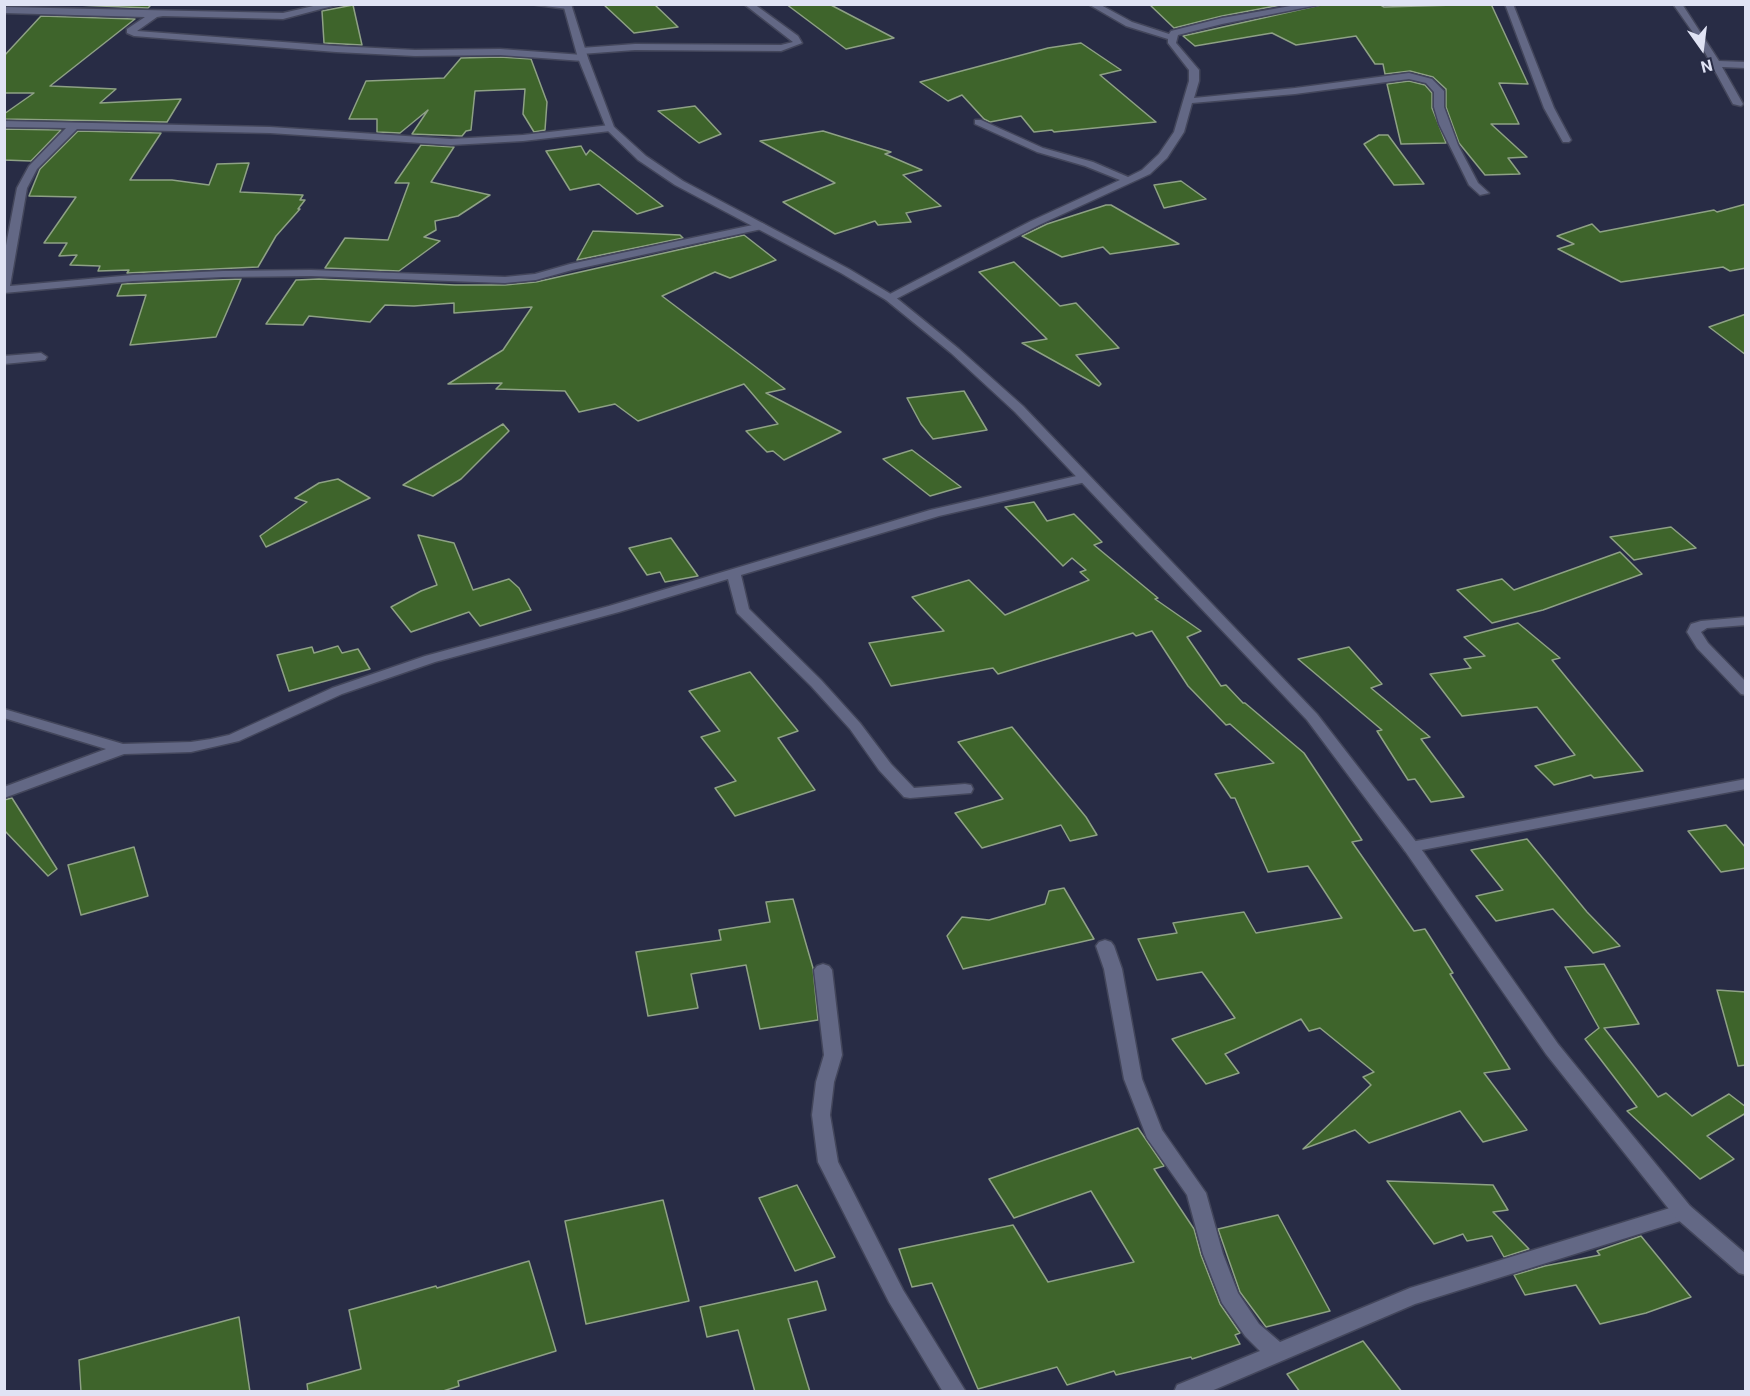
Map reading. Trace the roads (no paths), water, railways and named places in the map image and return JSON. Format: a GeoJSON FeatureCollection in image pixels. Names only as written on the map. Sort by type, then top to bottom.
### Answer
{"type":"FeatureCollection","features":[{"type":"Feature","properties":{"kind":"street"},"geometry":{"type":"LineString","coordinates":[[4,10],[283,16],[336,4]]}},
{"type":"Feature","properties":{"kind":"street"},"geometry":{"type":"LineString","coordinates":[[534,4],[567,5],[582,54],[610,128],[642,158],[679,183],[762,226],[890,298],[955,351],[1019,409],[1312,717],[1412,847],[1552,1049],[1683,1212],[1746,1267]]}},
{"type":"Feature","properties":{"kind":"street"},"geometry":{"type":"LineString","coordinates":[[154,15],[132,29],[131,32],[336,49],[415,53],[582,54],[635,47],[781,48],[798,43],[795,38],[747,4]]}},
{"type":"Feature","properties":{"kind":"street"},"geometry":{"type":"LineString","coordinates":[[1092,4],[1129,24],[1171,37]]}},
{"type":"Feature","properties":{"kind":"street"},"geometry":{"type":"LineString","coordinates":[[1171,37],[1180,30],[1319,4]]}},
{"type":"Feature","properties":{"kind":"street"},"geometry":{"type":"LineString","coordinates":[[1509,4],[1549,108],[1566,140]]}},
{"type":"Feature","properties":{"kind":"street"},"geometry":{"type":"LineString","coordinates":[[1677,4],[1701,39],[1738,104]]}},
{"type":"Feature","properties":{"kind":"street"},"geometry":{"type":"LineString","coordinates":[[890,298],[1035,222],[1146,172],[1163,156],[1179,132],[1194,81],[1194,70],[1172,43],[1171,37]]}},
{"type":"Feature","properties":{"kind":"street"},"geometry":{"type":"LineString","coordinates":[[1714,64],[1746,65]]}},
{"type":"Feature","properties":{"kind":"street"},"geometry":{"type":"LineString","coordinates":[[1187,101],[1295,91],[1409,76],[1429,81],[1439,91],[1439,107],[1453,145],[1474,184],[1484,193]]}},
{"type":"Feature","properties":{"kind":"street"},"geometry":{"type":"LineString","coordinates":[[978,122],[1040,150],[1089,164],[1130,181]]}},
{"type":"Feature","properties":{"kind":"street"},"geometry":{"type":"LineString","coordinates":[[4,124],[270,130],[451,142],[513,139],[610,128]]}},
{"type":"Feature","properties":{"kind":"street"},"geometry":{"type":"LineString","coordinates":[[75,125],[33,168],[22,188],[4,290],[133,278],[223,274],[311,273],[505,280],[536,277],[570,267],[762,226]]}},
{"type":"Feature","properties":{"kind":"street"},"geometry":{"type":"LineString","coordinates":[[4,360],[40,357]]}},
{"type":"Feature","properties":{"kind":"street"},"geometry":{"type":"LineString","coordinates":[[4,793],[122,749],[191,747],[234,738],[337,691],[430,659],[734,573],[935,513],[1085,478]]}},
{"type":"Feature","properties":{"kind":"street"},"geometry":{"type":"LineString","coordinates":[[734,573],[742,610],[816,683],[855,726],[885,767],[910,793],[965,789]]}},
{"type":"Feature","properties":{"kind":"street"},"geometry":{"type":"LineString","coordinates":[[1746,621],[1706,624],[1696,627],[1694,632],[1746,691]]}},
{"type":"Feature","properties":{"kind":"street"},"geometry":{"type":"LineString","coordinates":[[4,712],[122,749]]}},
{"type":"Feature","properties":{"kind":"street"},"geometry":{"type":"LineString","coordinates":[[1412,847],[1746,784]]}},
{"type":"Feature","properties":{"kind":"street"},"geometry":{"type":"LineString","coordinates":[[1105,946],[1113,969],[1133,1079],[1155,1133],[1196,1193],[1213,1254],[1229,1297],[1252,1330],[1276,1353]]}},
{"type":"Feature","properties":{"kind":"street"},"geometry":{"type":"LineString","coordinates":[[823,970],[832,1055],[825,1083],[821,1115],[828,1162],[896,1296],[955,1392]]}},
{"type":"Feature","properties":{"kind":"street"},"geometry":{"type":"LineString","coordinates":[[1185,1392],[1410,1297],[1683,1212]]}}]}
